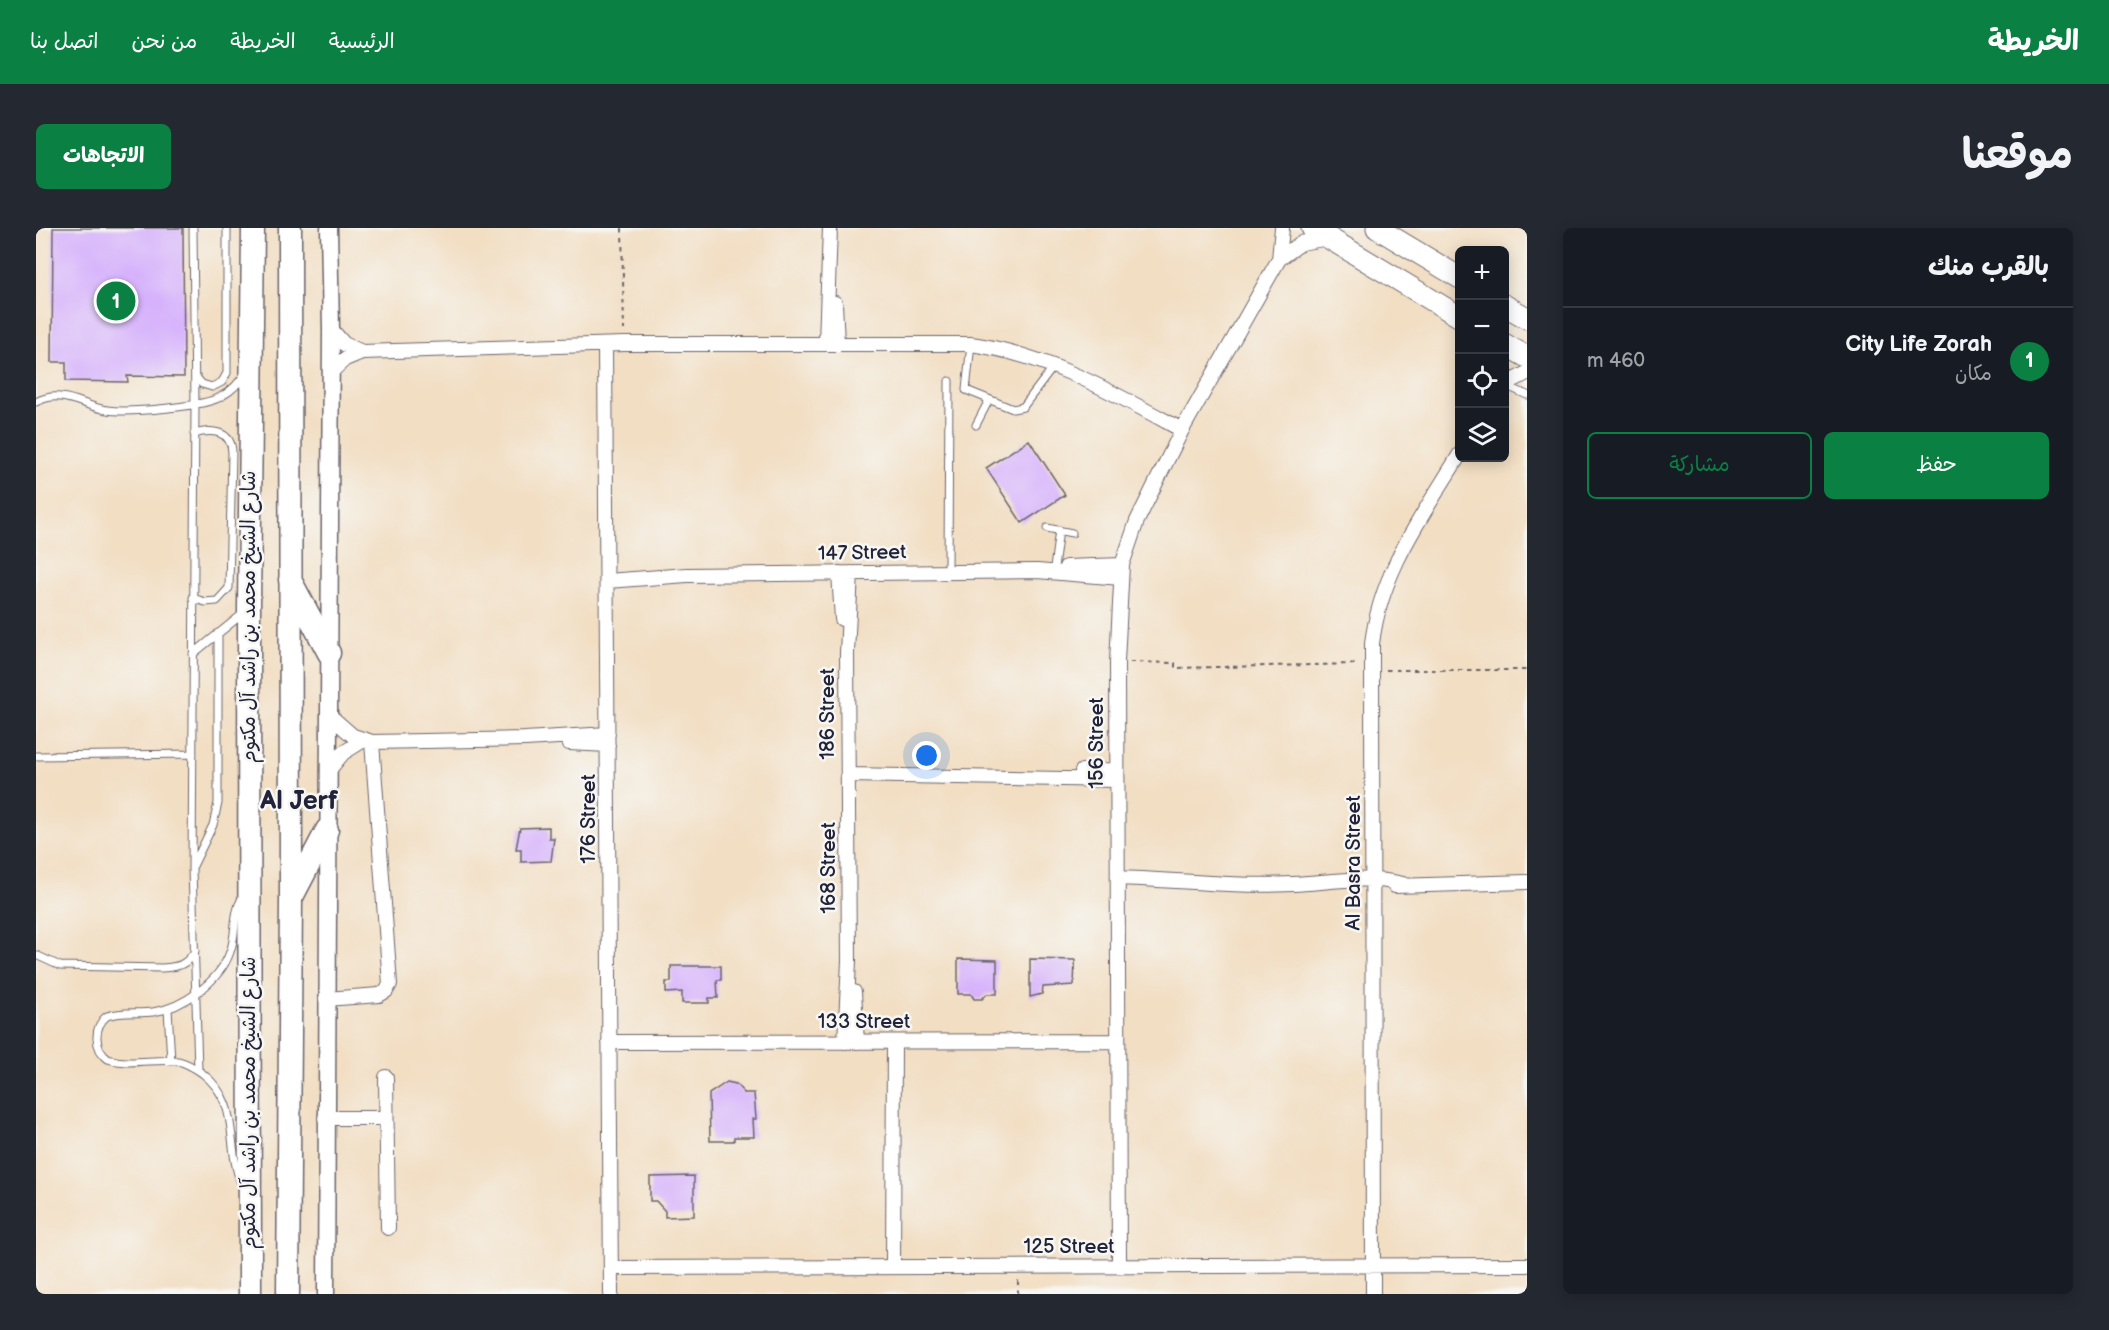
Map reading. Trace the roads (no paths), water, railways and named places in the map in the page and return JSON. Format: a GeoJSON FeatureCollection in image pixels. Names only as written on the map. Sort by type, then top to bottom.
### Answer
{"type":"FeatureCollection","features":[{"type":"Feature","properties":{"kind":"highway"},"geometry":{"type":"LineString","coordinates":[[246,228],[253,250]]}},
{"type":"Feature","properties":{"kind":"highway","name":"شارع الشيخ محمد بن راشد آل مكتوم"},"geometry":{"type":"LineString","coordinates":[[250,1294],[249,608],[253,228]]}},
{"type":"Feature","properties":{"kind":"highway","name":"شارع الشيخ محمد بن راشد آل مكتوم"},"geometry":{"type":"LineString","coordinates":[[288,1294],[291,899],[288,577],[290,228]]}},
{"type":"Feature","properties":{"kind":"highway"},"geometry":{"type":"LineString","coordinates":[[289,278],[298,257],[305,228]]}},
{"type":"Feature","properties":{"kind":"highway"},"geometry":{"type":"LineString","coordinates":[[288,577],[329,653]]}},
{"type":"Feature","properties":{"kind":"highway"},"geometry":{"type":"LineString","coordinates":[[291,899],[327,830]]}},
{"type":"Feature","properties":{"kind":"main road"},"geometry":{"type":"LineString","coordinates":[[1377,228],[1455,275]]}},
{"type":"Feature","properties":{"kind":"main road"},"geometry":{"type":"LineString","coordinates":[[1320,233],[1455,314]]}},
{"type":"Feature","properties":{"kind":"main road"},"geometry":{"type":"LineString","coordinates":[[1509,347],[1527,357]]}},
{"type":"Feature","properties":{"kind":"street"},"geometry":{"type":"LineString","coordinates":[[326,1294],[325,1118],[331,372],[328,228]]}},
{"type":"Feature","properties":{"kind":"street"},"geometry":{"type":"LineString","coordinates":[[830,228],[831,343]]}},
{"type":"Feature","properties":{"kind":"street","name":"156 Street"},"geometry":{"type":"LineString","coordinates":[[1119,1266],[1116,662],[1122,572],[1145,501],[1182,430],[1279,259],[1282,228]]}},
{"type":"Feature","properties":{"kind":"street","name":"156 Street"},"geometry":{"type":"LineString","coordinates":[[1279,259],[1320,233]]}},
{"type":"Feature","properties":{"kind":"street"},"geometry":{"type":"LineString","coordinates":[[331,329],[344,344],[362,352]]}},
{"type":"Feature","properties":{"kind":"street"},"geometry":{"type":"LineString","coordinates":[[331,372],[345,359],[362,352],[624,344],[971,344],[1013,351],[1054,365],[1182,430]]}},
{"type":"Feature","properties":{"kind":"street","name":"176 Street"},"geometry":{"type":"LineString","coordinates":[[605,345],[611,1294]]}},
{"type":"Feature","properties":{"kind":"street"},"geometry":{"type":"LineString","coordinates":[[1509,383],[1527,373]]}},
{"type":"Feature","properties":{"kind":"street","name":"Al Basra Street"},"geometry":{"type":"LineString","coordinates":[[1373,1294],[1372,667],[1374,624],[1384,586],[1402,551],[1455,462]]}},
{"type":"Feature","properties":{"kind":"street","name":"147 Street"},"geometry":{"type":"LineString","coordinates":[[1037,571],[1054,568],[1122,572]]}},
{"type":"Feature","properties":{"kind":"street","name":"147 Street"},"geometry":{"type":"LineString","coordinates":[[607,575],[1122,572]]}},
{"type":"Feature","properties":{"kind":"street","name":"186 Street"},"geometry":{"type":"LineString","coordinates":[[845,573],[848,779]]}},
{"type":"Feature","properties":{"kind":"street"},"geometry":{"type":"LineString","coordinates":[[329,715],[344,730],[367,741],[608,739]]}},
{"type":"Feature","properties":{"kind":"street"},"geometry":{"type":"LineString","coordinates":[[329,770],[344,753],[367,741]]}},
{"type":"Feature","properties":{"kind":"street"},"geometry":{"type":"LineString","coordinates":[[326,999],[379,995],[386,991],[390,984],[367,741]]}},
{"type":"Feature","properties":{"kind":"street"},"geometry":{"type":"LineString","coordinates":[[848,779],[903,774],[931,778],[1117,775]]}},
{"type":"Feature","properties":{"kind":"street","name":"168 Street"},"geometry":{"type":"LineString","coordinates":[[848,779],[851,1042]]}},
{"type":"Feature","properties":{"kind":"street"},"geometry":{"type":"LineString","coordinates":[[1118,883],[1174,880],[1198,884],[1295,884],[1316,887],[1373,883],[1527,882]]}},
{"type":"Feature","properties":{"kind":"street","name":"133 Street"},"geometry":{"type":"LineString","coordinates":[[609,1042],[1118,1041]]}},
{"type":"Feature","properties":{"kind":"street"},"geometry":{"type":"LineString","coordinates":[[893,1267],[894,1042]]}},
{"type":"Feature","properties":{"kind":"street"},"geometry":{"type":"LineString","coordinates":[[386,1077],[388,1228]]}},
{"type":"Feature","properties":{"kind":"street"},"geometry":{"type":"LineString","coordinates":[[325,1118],[386,1118]]}},
{"type":"Feature","properties":{"kind":"street","name":"125 Street"},"geometry":{"type":"LineString","coordinates":[[610,1268],[1527,1264]]}},
{"type":"Feature","properties":{"kind":"lane"},"geometry":{"type":"LineString","coordinates":[[194,228],[192,868],[198,1070]]}},
{"type":"Feature","properties":{"kind":"lane"},"geometry":{"type":"LineString","coordinates":[[195,376],[202,384],[212,387],[222,382],[227,373],[227,228]]}},
{"type":"Feature","properties":{"kind":"lane"},"geometry":{"type":"LineString","coordinates":[[971,344],[965,387],[969,393],[1020,408],[1054,365]]}},
{"type":"Feature","properties":{"kind":"lane"},"geometry":{"type":"LineString","coordinates":[[36,402],[43,398],[67,397],[110,410],[195,405],[222,396],[242,379],[250,366]]}},
{"type":"Feature","properties":{"kind":"lane"},"geometry":{"type":"LineString","coordinates":[[948,572],[949,381]]}},
{"type":"Feature","properties":{"kind":"lane"},"geometry":{"type":"LineString","coordinates":[[1509,387],[1527,395]]}},
{"type":"Feature","properties":{"kind":"lane"},"geometry":{"type":"LineString","coordinates":[[976,424],[989,400]]}},
{"type":"Feature","properties":{"kind":"lane"},"geometry":{"type":"LineString","coordinates":[[193,598],[205,602],[217,601],[229,588],[232,453],[230,441],[222,433],[210,431],[194,434]]}},
{"type":"Feature","properties":{"kind":"lane"},"geometry":{"type":"LineString","coordinates":[[1047,528],[1072,533]]}},
{"type":"Feature","properties":{"kind":"lane"},"geometry":{"type":"LineString","coordinates":[[1054,568],[1059,530]]}},
{"type":"Feature","properties":{"kind":"lane"},"geometry":{"type":"LineString","coordinates":[[193,654],[249,608]]}},
{"type":"Feature","properties":{"kind":"lane"},"geometry":{"type":"LineString","coordinates":[[192,868],[213,825],[218,803],[219,633]]}},
{"type":"Feature","properties":{"kind":"lane"},"geometry":{"type":"LineString","coordinates":[[36,756],[193,754]]}},
{"type":"Feature","properties":{"kind":"lane"},"geometry":{"type":"LineString","coordinates":[[249,889],[237,909],[228,958],[215,975],[196,992],[168,1009],[108,1016],[98,1028],[98,1042],[100,1052],[114,1061],[186,1063],[198,1070],[218,1088],[227,1105],[232,1124],[235,1163],[250,1199]]}},
{"type":"Feature","properties":{"kind":"lane"},"geometry":{"type":"LineString","coordinates":[[36,956],[60,966],[162,968],[179,967],[188,961],[195,951]]}},
{"type":"Feature","properties":{"kind":"lane"},"geometry":{"type":"LineString","coordinates":[[168,1009],[171,1061]]}},
{"type":"Feature","properties":{"kind":"place","name":"City Life Zorah"},"geometry":{"type":"Point","coordinates":[116,301]}},
{"type":"Feature","properties":{"kind":"district","name":"Al Jerf"},"geometry":{"type":"Point","coordinates":[299,801]}}]}
